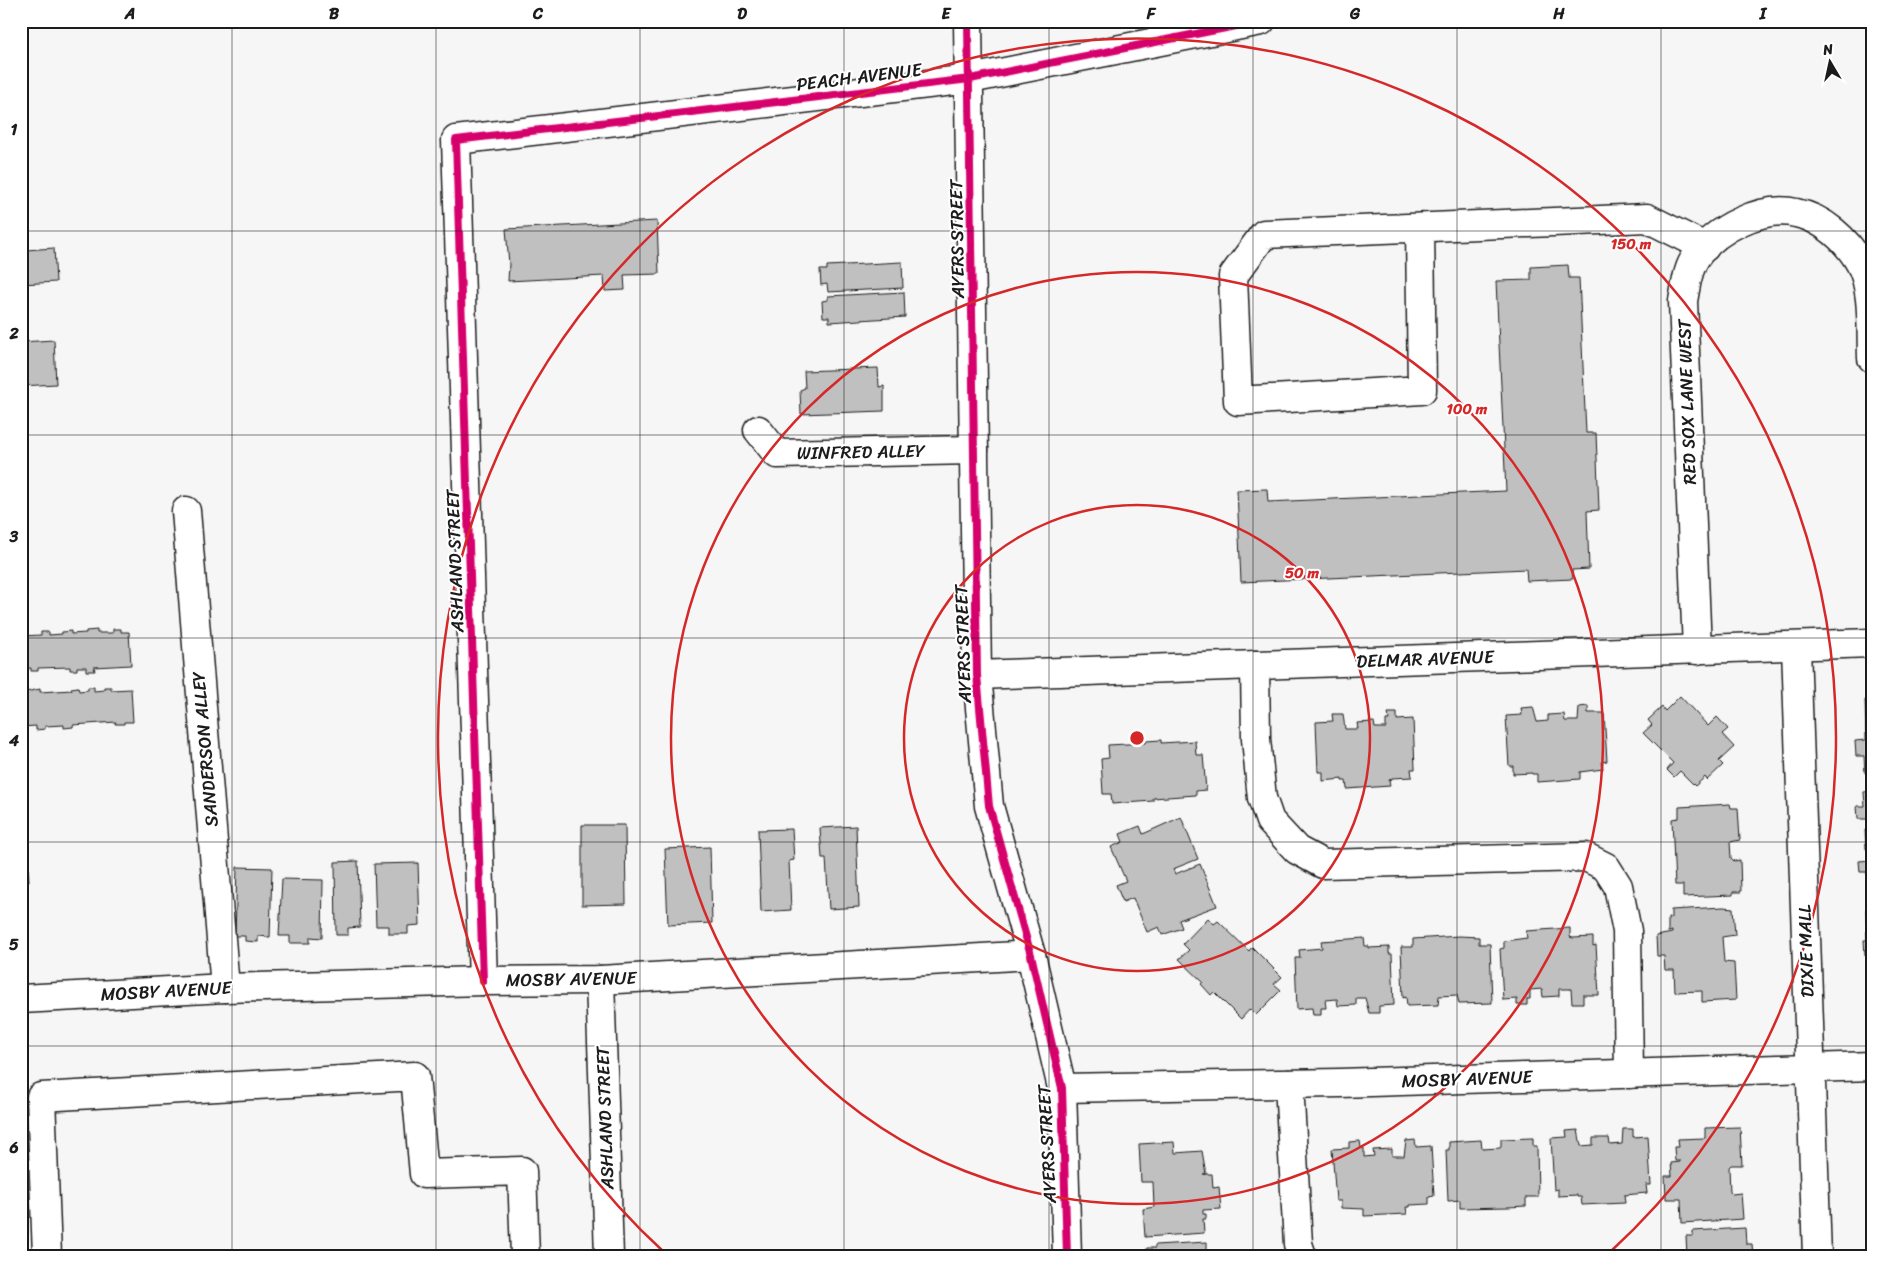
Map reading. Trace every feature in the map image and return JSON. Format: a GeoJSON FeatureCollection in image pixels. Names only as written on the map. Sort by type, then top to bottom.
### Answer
{"type":"FeatureCollection","features":[{"type":"Feature","properties":{"kind":"street","name":"AYERS STREET"},"geometry":{"type":"LineString","coordinates":[[968,21],[977,675],[989,806],[1031,955],[1062,1088],[1067,1256]]}},
{"type":"Feature","properties":{"kind":"street","name":"PEACH AVENUE"},"geometry":{"type":"LineString","coordinates":[[456,140],[970,79],[1261,21]]}},
{"type":"Feature","properties":{"kind":"street","name":"ASHLAND STREET"},"geometry":{"type":"LineString","coordinates":[[456,140],[483,981]]}},
{"type":"Feature","properties":{"kind":"street","name":"RED SOX LANE WEST"},"geometry":{"type":"LineString","coordinates":[[1697,650],[1683,301],[1687,278],[1695,257],[1714,237],[1738,222],[1759,215],[1782,212],[1796,213],[1822,223],[1848,245],[1861,265],[1869,288],[1872,358]]}},
{"type":"Feature","properties":{"kind":"street"},"geometry":{"type":"LineString","coordinates":[[1420,228],[1422,390],[1238,401],[1233,276],[1264,234],[1647,218],[1705,247]]}},
{"type":"Feature","properties":{"kind":"street","name":"WINFRED ALLEY"},"geometry":{"type":"LineString","coordinates":[[758,430],[777,454],[974,450]]}},
{"type":"Feature","properties":{"kind":"street","name":"SANDERSON ALLEY"},"geometry":{"type":"LineString","coordinates":[[186,511],[225,988]]}},
{"type":"Feature","properties":{"kind":"street","name":"DELMAR AVENUE"},"geometry":{"type":"LineString","coordinates":[[977,675],[1872,643]]}},
{"type":"Feature","properties":{"kind":"street","name":"DIXIE MALL"},"geometry":{"type":"LineString","coordinates":[[1796,647],[1809,1069],[1817,1256]]}},
{"type":"Feature","properties":{"kind":"street"},"geometry":{"type":"LineString","coordinates":[[1255,665],[1256,739],[1262,798],[1270,821],[1297,850],[1323,864],[1586,857],[1606,867],[1618,886],[1627,932],[1629,1074]]}},
{"type":"Feature","properties":{"kind":"street","name":"MOSBY AVENUE"},"geometry":{"type":"LineString","coordinates":[[21,999],[225,988],[600,980],[1031,955]]}},
{"type":"Feature","properties":{"kind":"street","name":"ASHLAND STREET"},"geometry":{"type":"LineString","coordinates":[[600,980],[609,1256]]}},
{"type":"Feature","properties":{"kind":"street","name":"MOSBY AVENUE"},"geometry":{"type":"LineString","coordinates":[[1062,1088],[1289,1084],[1872,1066]]}},
{"type":"Feature","properties":{"kind":"street"},"geometry":{"type":"LineString","coordinates":[[47,1256],[41,1097],[414,1076],[424,1174],[522,1171],[526,1256]]}},
{"type":"Feature","properties":{"kind":"street"},"geometry":{"type":"LineString","coordinates":[[1289,1084],[1298,1244],[1302,1256]]}},
{"type":"Feature","properties":{"kind":"building"},"geometry":{"type":"Polygon","coordinates":[[[657,221],[659,274],[624,275],[625,290],[605,291],[604,276],[508,281],[509,264],[506,229],[657,221]]]}},
{"type":"Feature","properties":{"kind":"building"},"geometry":{"type":"Polygon","coordinates":[[[54,248],[56,282],[21,284],[21,255],[27,255],[26,250],[54,248]]]}},
{"type":"Feature","properties":{"kind":"building"},"geometry":{"type":"Polygon","coordinates":[[[902,262],[903,288],[828,292],[827,284],[821,285],[820,270],[827,270],[827,266],[902,262]]]}},
{"type":"Feature","properties":{"kind":"building"},"geometry":{"type":"Polygon","coordinates":[[[1568,265],[1569,278],[1579,278],[1586,433],[1596,433],[1599,510],[1587,511],[1589,569],[1572,570],[1573,579],[1527,581],[1526,569],[1241,582],[1237,490],[1267,489],[1268,502],[1506,491],[1496,281],[1531,280],[1531,267],[1568,265]]]}},
{"type":"Feature","properties":{"kind":"building"},"geometry":{"type":"Polygon","coordinates":[[[904,292],[905,317],[829,322],[829,317],[823,317],[822,301],[828,300],[828,296],[904,292]]]}},
{"type":"Feature","properties":{"kind":"building"},"geometry":{"type":"Polygon","coordinates":[[[54,340],[56,384],[21,386],[21,342],[54,340]]]}},
{"type":"Feature","properties":{"kind":"building"},"geometry":{"type":"Polygon","coordinates":[[[878,368],[879,387],[884,386],[884,411],[801,414],[800,390],[805,388],[804,371],[878,368]]]}},
{"type":"Feature","properties":{"kind":"building"},"geometry":{"type":"Polygon","coordinates":[[[113,629],[129,632],[131,665],[94,667],[95,671],[86,671],[86,667],[77,667],[77,670],[70,670],[70,667],[38,668],[38,671],[31,671],[31,668],[21,669],[21,636],[41,635],[41,632],[49,632],[49,635],[71,631],[71,634],[86,633],[86,631],[97,630],[97,633],[113,633],[113,629]]]}},
{"type":"Feature","properties":{"kind":"building"},"geometry":{"type":"Polygon","coordinates":[[[78,687],[79,691],[88,690],[88,687],[94,687],[94,691],[104,690],[104,687],[111,687],[111,690],[131,689],[133,722],[124,722],[124,724],[115,724],[116,722],[73,725],[73,727],[64,728],[64,725],[45,726],[45,729],[36,730],[36,726],[21,727],[21,693],[40,689],[40,692],[72,690],[71,688],[78,687]]]}},
{"type":"Feature","properties":{"kind":"building"},"geometry":{"type":"Polygon","coordinates":[[[1680,696],[1708,726],[1717,717],[1728,729],[1722,734],[1734,747],[1719,761],[1723,765],[1707,780],[1705,777],[1695,786],[1680,771],[1674,777],[1667,770],[1673,763],[1643,733],[1652,725],[1648,720],[1662,707],[1665,711],[1680,696]]]}},
{"type":"Feature","properties":{"kind":"building"},"geometry":{"type":"Polygon","coordinates":[[[1865,700],[1872,700],[1872,773],[1865,773],[1864,756],[1856,756],[1855,741],[1866,740],[1865,700]]]}},
{"type":"Feature","properties":{"kind":"building"},"geometry":{"type":"Polygon","coordinates":[[[1588,706],[1588,713],[1604,713],[1607,761],[1602,762],[1603,769],[1580,772],[1580,779],[1537,782],[1537,774],[1513,774],[1513,766],[1509,766],[1506,716],[1522,715],[1521,708],[1533,707],[1537,722],[1548,721],[1548,715],[1564,714],[1565,721],[1578,721],[1579,707],[1588,706]]]}},
{"type":"Feature","properties":{"kind":"building"},"geometry":{"type":"Polygon","coordinates":[[[1388,713],[1397,713],[1397,720],[1413,719],[1415,769],[1411,769],[1412,777],[1392,778],[1389,780],[1390,786],[1347,789],[1346,781],[1342,781],[1342,779],[1323,781],[1323,772],[1318,772],[1316,722],[1333,721],[1332,714],[1343,714],[1345,729],[1358,729],[1357,723],[1374,722],[1375,728],[1386,728],[1386,720],[1389,720],[1388,713]]]}},
{"type":"Feature","properties":{"kind":"building"},"geometry":{"type":"Polygon","coordinates":[[[1161,740],[1161,743],[1195,741],[1196,755],[1203,755],[1206,790],[1196,791],[1196,795],[1153,798],[1153,801],[1112,804],[1111,794],[1103,794],[1101,759],[1109,758],[1108,745],[1146,743],[1146,741],[1161,740]]]}},
{"type":"Feature","properties":{"kind":"building"},"geometry":{"type":"Polygon","coordinates":[[[1872,791],[1872,819],[1858,819],[1857,806],[1865,806],[1864,792],[1872,791]]]}},
{"type":"Feature","properties":{"kind":"building"},"geometry":{"type":"Polygon","coordinates":[[[1730,804],[1731,808],[1738,808],[1740,840],[1730,842],[1731,858],[1734,861],[1740,860],[1741,892],[1733,892],[1733,895],[1683,897],[1683,885],[1675,885],[1672,819],[1679,818],[1679,807],[1730,804]]]}},
{"type":"Feature","properties":{"kind":"building"},"geometry":{"type":"Polygon","coordinates":[[[1181,817],[1198,859],[1173,869],[1175,874],[1200,864],[1217,906],[1179,920],[1182,928],[1162,935],[1159,927],[1147,932],[1133,898],[1123,902],[1116,885],[1126,881],[1111,847],[1123,842],[1120,834],[1140,826],[1143,834],[1181,817]]]}},
{"type":"Feature","properties":{"kind":"building"},"geometry":{"type":"Polygon","coordinates":[[[582,825],[625,825],[626,904],[582,905],[582,825]]]}},
{"type":"Feature","properties":{"kind":"building"},"geometry":{"type":"Polygon","coordinates":[[[856,826],[859,907],[829,909],[826,858],[822,858],[820,828],[856,826]]]}},
{"type":"Feature","properties":{"kind":"building"},"geometry":{"type":"Polygon","coordinates":[[[792,829],[794,860],[789,861],[791,910],[761,912],[758,830],[792,829]]]}},
{"type":"Feature","properties":{"kind":"building"},"geometry":{"type":"Polygon","coordinates":[[[1865,830],[1872,830],[1872,848],[1866,849],[1865,830]]]}},
{"type":"Feature","properties":{"kind":"building"},"geometry":{"type":"Polygon","coordinates":[[[21,833],[26,833],[29,881],[21,882],[21,833]]]}},
{"type":"Feature","properties":{"kind":"building"},"geometry":{"type":"Polygon","coordinates":[[[710,847],[712,923],[668,925],[665,849],[710,847]]]}},
{"type":"Feature","properties":{"kind":"building"},"geometry":{"type":"Polygon","coordinates":[[[1872,860],[1872,887],[1868,887],[1867,872],[1860,872],[1859,861],[1872,860]]]}},
{"type":"Feature","properties":{"kind":"building"},"geometry":{"type":"Polygon","coordinates":[[[358,861],[360,927],[348,928],[348,935],[336,935],[335,862],[358,861]]]}},
{"type":"Feature","properties":{"kind":"building"},"geometry":{"type":"Polygon","coordinates":[[[418,863],[420,925],[408,926],[408,934],[389,934],[389,926],[376,926],[374,864],[418,863]]]}},
{"type":"Feature","properties":{"kind":"building"},"geometry":{"type":"Polygon","coordinates":[[[237,867],[272,868],[270,937],[258,936],[258,942],[245,941],[245,936],[235,936],[237,867]]]}},
{"type":"Feature","properties":{"kind":"building"},"geometry":{"type":"Polygon","coordinates":[[[282,879],[323,880],[322,938],[310,937],[310,943],[290,943],[290,936],[279,936],[282,879]]]}},
{"type":"Feature","properties":{"kind":"building"},"geometry":{"type":"Polygon","coordinates":[[[1733,908],[1735,935],[1722,937],[1724,962],[1734,963],[1736,1000],[1702,1002],[1702,991],[1675,992],[1674,970],[1665,970],[1664,956],[1657,956],[1656,936],[1672,933],[1672,931],[1668,932],[1668,918],[1671,918],[1671,910],[1733,908]]]}},
{"type":"Feature","properties":{"kind":"building"},"geometry":{"type":"Polygon","coordinates":[[[1866,909],[1872,909],[1872,990],[1870,990],[1868,955],[1865,955],[1864,940],[1867,940],[1866,909]]]}},
{"type":"Feature","properties":{"kind":"building"},"geometry":{"type":"Polygon","coordinates":[[[1208,918],[1214,924],[1218,921],[1249,951],[1252,947],[1282,977],[1274,984],[1281,990],[1256,1015],[1250,1009],[1241,1019],[1214,992],[1211,995],[1201,984],[1203,982],[1179,959],[1189,950],[1183,944],[1208,918]]]}},
{"type":"Feature","properties":{"kind":"building"},"geometry":{"type":"Polygon","coordinates":[[[1570,928],[1570,937],[1593,937],[1593,946],[1596,945],[1599,995],[1583,995],[1583,1003],[1572,1003],[1571,989],[1559,989],[1559,996],[1543,997],[1542,989],[1530,990],[1530,999],[1527,999],[1527,1005],[1517,1005],[1517,999],[1503,1000],[1500,949],[1504,948],[1504,941],[1527,938],[1526,931],[1570,928]]]}},
{"type":"Feature","properties":{"kind":"building"},"geometry":{"type":"Polygon","coordinates":[[[1459,936],[1479,937],[1479,944],[1490,944],[1492,1003],[1459,1004],[1457,995],[1439,996],[1438,1005],[1407,1006],[1406,997],[1403,998],[1401,947],[1413,947],[1413,939],[1459,936]]]}},
{"type":"Feature","properties":{"kind":"building"},"geometry":{"type":"Polygon","coordinates":[[[1364,938],[1365,946],[1369,946],[1369,948],[1389,947],[1389,954],[1392,954],[1394,1005],[1379,1006],[1379,1013],[1369,1013],[1365,998],[1356,998],[1356,1005],[1338,1006],[1337,999],[1325,1000],[1326,1008],[1321,1008],[1321,1015],[1313,1015],[1312,1008],[1297,1009],[1295,958],[1300,958],[1299,950],[1322,948],[1321,941],[1364,938]]]}},
{"type":"Feature","properties":{"kind":"building"},"geometry":{"type":"Polygon","coordinates":[[[1740,1127],[1742,1165],[1731,1165],[1729,1167],[1730,1192],[1732,1194],[1741,1193],[1743,1219],[1682,1223],[1681,1199],[1666,1199],[1665,1176],[1672,1176],[1671,1163],[1680,1162],[1675,1161],[1674,1147],[1679,1147],[1678,1139],[1705,1138],[1705,1128],[1740,1127]]]}},
{"type":"Feature","properties":{"kind":"building"},"geometry":{"type":"Polygon","coordinates":[[[1623,1129],[1633,1129],[1633,1137],[1648,1136],[1651,1185],[1646,1185],[1647,1193],[1624,1195],[1625,1203],[1582,1205],[1581,1197],[1577,1197],[1577,1195],[1558,1196],[1558,1189],[1554,1190],[1551,1138],[1567,1137],[1566,1131],[1578,1130],[1581,1146],[1593,1145],[1593,1138],[1609,1138],[1610,1145],[1622,1144],[1623,1129]]]}},
{"type":"Feature","properties":{"kind":"building"},"geometry":{"type":"Polygon","coordinates":[[[1533,1138],[1533,1146],[1537,1146],[1538,1197],[1526,1197],[1526,1206],[1460,1208],[1460,1200],[1448,1201],[1446,1150],[1449,1150],[1449,1142],[1481,1140],[1482,1149],[1500,1148],[1501,1139],[1533,1138]]]}},
{"type":"Feature","properties":{"kind":"building"},"geometry":{"type":"Polygon","coordinates":[[[1415,1140],[1416,1147],[1431,1146],[1434,1196],[1429,1197],[1429,1204],[1410,1205],[1410,1207],[1406,1207],[1407,1214],[1364,1216],[1364,1209],[1341,1208],[1341,1201],[1336,1201],[1332,1149],[1349,1148],[1349,1142],[1360,1141],[1361,1148],[1364,1148],[1364,1157],[1374,1156],[1373,1150],[1392,1149],[1392,1156],[1404,1156],[1406,1141],[1415,1140]]]}},
{"type":"Feature","properties":{"kind":"building"},"geometry":{"type":"Polygon","coordinates":[[[1174,1142],[1175,1153],[1202,1151],[1206,1174],[1212,1174],[1213,1188],[1219,1187],[1221,1209],[1203,1210],[1203,1214],[1206,1214],[1206,1219],[1203,1219],[1204,1233],[1145,1237],[1143,1209],[1154,1207],[1153,1182],[1141,1182],[1139,1144],[1174,1142]]]}},
{"type":"Feature","properties":{"kind":"building"},"geometry":{"type":"Polygon","coordinates":[[[1745,1228],[1746,1244],[1752,1244],[1753,1256],[1685,1256],[1687,1255],[1686,1236],[1693,1236],[1693,1231],[1745,1228]]]}},
{"type":"Feature","properties":{"kind":"building"},"geometry":{"type":"Polygon","coordinates":[[[1207,1242],[1207,1255],[1214,1256],[1147,1256],[1147,1248],[1155,1248],[1155,1245],[1207,1242]]]}},
{"type":"Feature","properties":{"kind":"cycle path"},"geometry":{"type":"LineString","coordinates":[[968,21],[977,675],[989,806],[1031,955],[1062,1088],[1067,1256]]}},
{"type":"Feature","properties":{"kind":"cycle path"},"geometry":{"type":"LineString","coordinates":[[483,981],[456,140],[970,79],[1261,21]]}}]}
